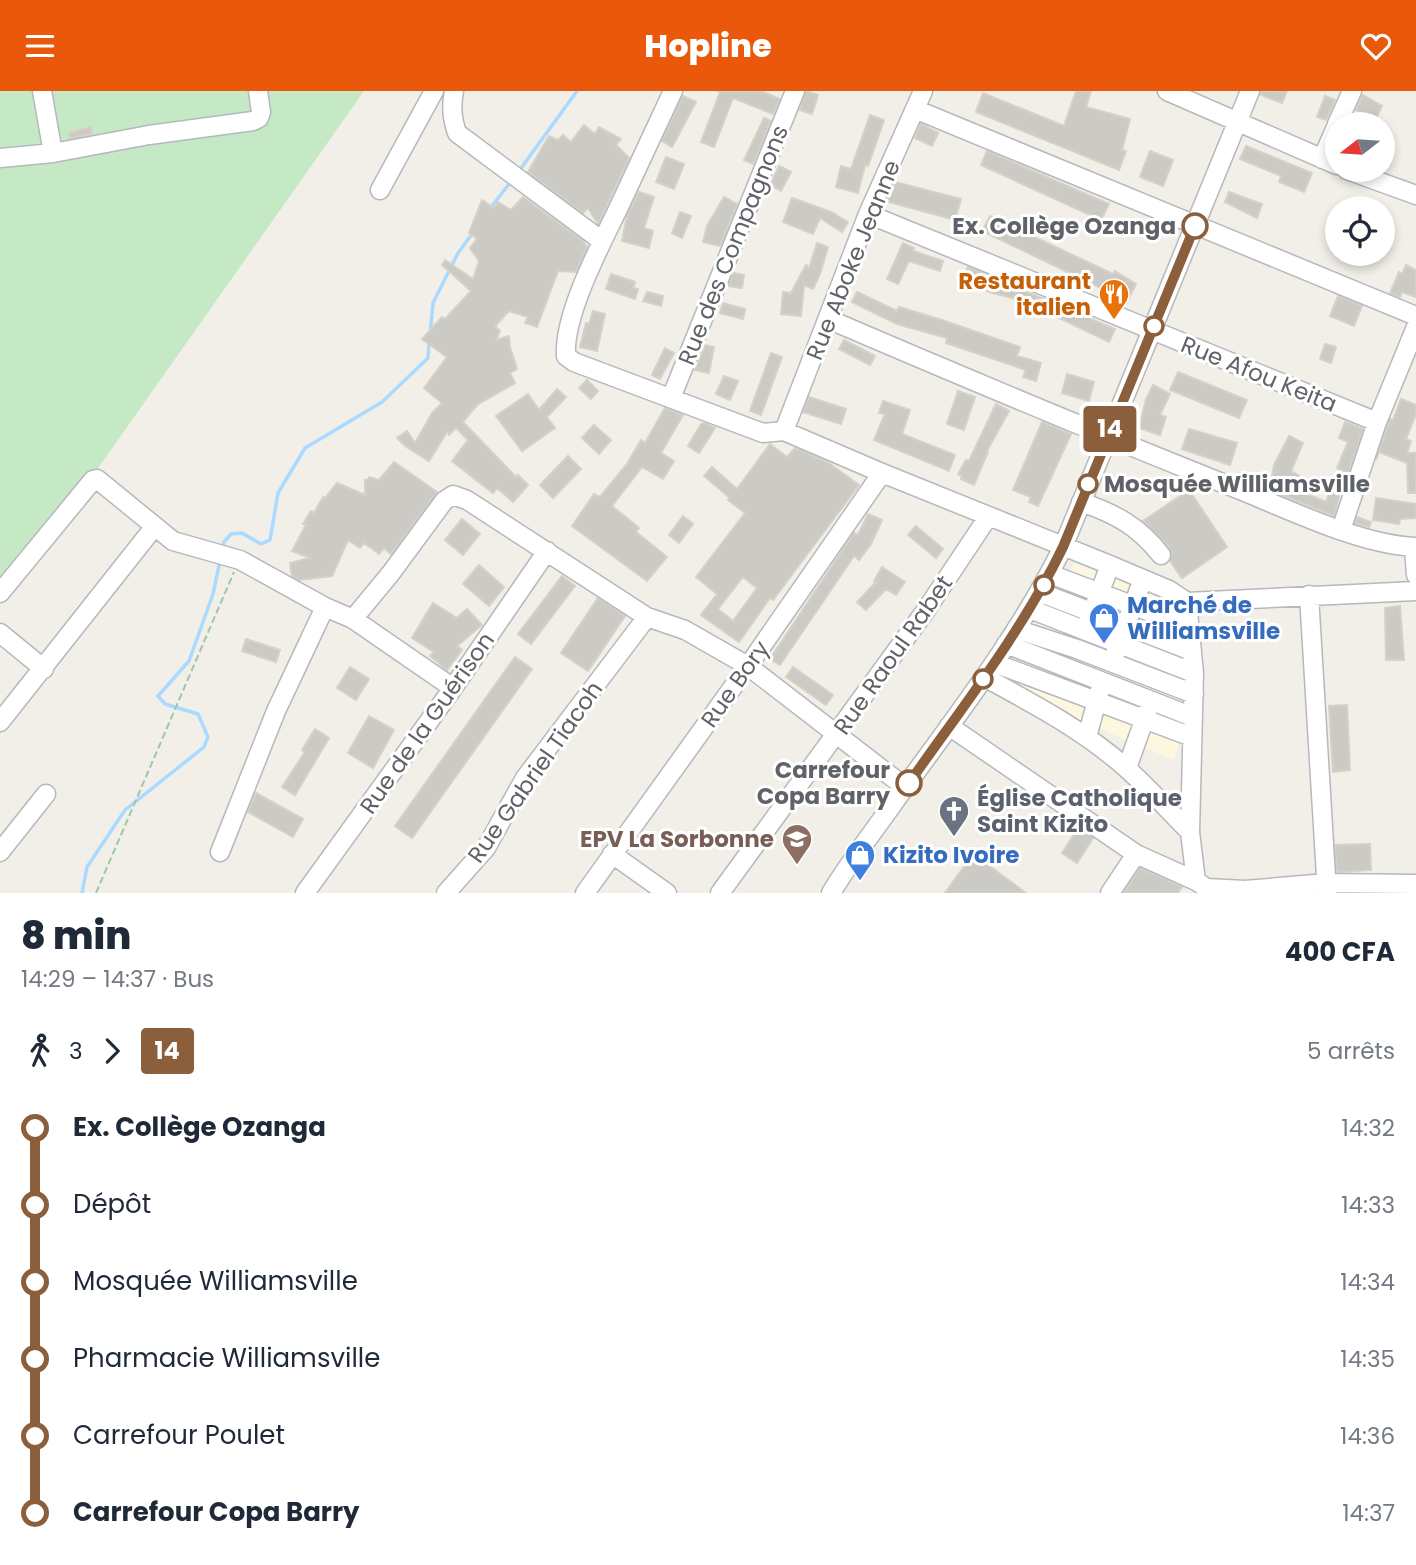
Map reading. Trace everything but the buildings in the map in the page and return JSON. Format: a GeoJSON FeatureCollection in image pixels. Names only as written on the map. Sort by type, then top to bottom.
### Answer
{"type":"FeatureCollection","features":[{"type":"Feature","properties":{"kind":"street"},"geometry":{"type":"LineString","coordinates":[[42,91],[52,153]]}},
{"type":"Feature","properties":{"kind":"street"},"geometry":{"type":"LineString","coordinates":[[0,158],[52,153],[149,135],[253,121],[259,118],[261,112],[258,91]]}},
{"type":"Feature","properties":{"kind":"street"},"geometry":{"type":"LineString","coordinates":[[380,190],[434,91]]}},
{"type":"Feature","properties":{"kind":"street"},"geometry":{"type":"LineString","coordinates":[[454,91],[452,119],[457,133],[602,241]]}},
{"type":"Feature","properties":{"kind":"street"},"geometry":{"type":"LineString","coordinates":[[673,91],[588,270],[565,345],[566,356],[574,362],[763,433],[784,431],[882,474],[1169,590],[1187,602],[1416,591]]}},
{"type":"Feature","properties":{"kind":"street","name":"Rue des Compagnons"},"geometry":{"type":"LineString","coordinates":[[671,398],[795,91]]}},
{"type":"Feature","properties":{"kind":"street","name":"Rue Aboke Jeanne"},"geometry":{"type":"LineString","coordinates":[[784,431],[868,214],[917,110],[923,91]]}},
{"type":"Feature","properties":{"kind":"street"},"geometry":{"type":"LineString","coordinates":[[1167,91],[1325,160]]}},
{"type":"Feature","properties":{"kind":"street"},"geometry":{"type":"LineString","coordinates":[[831,893],[989,670],[1050,574],[1250,91]]}},
{"type":"Feature","properties":{"kind":"street"},"geometry":{"type":"LineString","coordinates":[[1342,112],[1352,91]]}},
{"type":"Feature","properties":{"kind":"street"},"geometry":{"type":"LineString","coordinates":[[917,110],[1416,316]]}},
{"type":"Feature","properties":{"kind":"street"},"geometry":{"type":"LineString","coordinates":[[1380,182],[1416,195]]}},
{"type":"Feature","properties":{"kind":"street","name":"Rue Afou Keita"},"geometry":{"type":"LineString","coordinates":[[868,214],[1377,422]]}},
{"type":"Feature","properties":{"kind":"street"},"geometry":{"type":"LineString","coordinates":[[828,319],[1107,437],[1340,530],[1398,546],[1415,547],[1416,575]]}},
{"type":"Feature","properties":{"kind":"street"},"geometry":{"type":"LineString","coordinates":[[1340,530],[1377,422],[1416,327]]}},
{"type":"Feature","properties":{"kind":"street","name":"Rue Bory"},"geometry":{"type":"LineString","coordinates":[[585,893],[882,474]]}},
{"type":"Feature","properties":{"kind":"street"},"geometry":{"type":"LineString","coordinates":[[0,593],[97,478],[173,541],[240,560],[325,607],[353,619],[453,688]]}},
{"type":"Feature","properties":{"kind":"street"},"geometry":{"type":"LineString","coordinates":[[353,619],[444,501],[453,495],[547,551],[648,617],[685,629],[748,666],[905,787]]}},
{"type":"Feature","properties":{"kind":"street"},"geometry":{"type":"LineString","coordinates":[[1081,502],[1132,524],[1148,538],[1161,555]]}},
{"type":"Feature","properties":{"kind":"street","name":"Rue Raoul Rabet"},"geometry":{"type":"LineString","coordinates":[[720,893],[926,610],[988,517]]}},
{"type":"Feature","properties":{"kind":"street"},"geometry":{"type":"LineString","coordinates":[[0,722],[155,526]]}},
{"type":"Feature","properties":{"kind":"street","name":"Rue de la Guérison"},"geometry":{"type":"LineString","coordinates":[[305,893],[453,688],[547,551]]}},
{"type":"Feature","properties":{"kind":"street"},"geometry":{"type":"LineString","coordinates":[[1051,714],[1110,565]]}},
{"type":"Feature","properties":{"kind":"street"},"geometry":{"type":"LineString","coordinates":[[1050,574],[1190,627]]}},
{"type":"Feature","properties":{"kind":"street"},"geometry":{"type":"LineString","coordinates":[[1087,737],[1096,702],[1143,579]]}},
{"type":"Feature","properties":{"kind":"street"},"geometry":{"type":"LineString","coordinates":[[1039,592],[1192,651]]}},
{"type":"Feature","properties":{"kind":"street"},"geometry":{"type":"LineString","coordinates":[[1309,595],[1326,888]]}},
{"type":"Feature","properties":{"kind":"street"},"geometry":{"type":"LineString","coordinates":[[1187,602],[1194,673],[1190,832],[1196,881]]}},
{"type":"Feature","properties":{"kind":"street"},"geometry":{"type":"LineString","coordinates":[[220,852],[276,711],[325,607]]}},
{"type":"Feature","properties":{"kind":"street"},"geometry":{"type":"LineString","coordinates":[[1030,609],[1194,673]]}},
{"type":"Feature","properties":{"kind":"street","name":"Rue Gabriel Tiacoh"},"geometry":{"type":"LineString","coordinates":[[446,893],[486,848],[526,778],[648,617]]}},
{"type":"Feature","properties":{"kind":"street"},"geometry":{"type":"LineString","coordinates":[[1016,629],[1077,649],[1194,694]]}},
{"type":"Feature","properties":{"kind":"street"},"geometry":{"type":"LineString","coordinates":[[0,633],[44,669]]}},
{"type":"Feature","properties":{"kind":"street"},"geometry":{"type":"LineString","coordinates":[[1127,768],[1173,644]]}},
{"type":"Feature","properties":{"kind":"street"},"geometry":{"type":"LineString","coordinates":[[1006,645],[1193,717]]}},
{"type":"Feature","properties":{"kind":"street"},"geometry":{"type":"LineString","coordinates":[[989,670],[1062,688],[1192,737]]}},
{"type":"Feature","properties":{"kind":"street"},"geometry":{"type":"LineString","coordinates":[[989,670],[1087,737],[1127,768],[1190,832]]}},
{"type":"Feature","properties":{"kind":"street"},"geometry":{"type":"LineString","coordinates":[[949,726],[1136,854],[1207,888],[1245,892],[1416,884]]}},
{"type":"Feature","properties":{"kind":"street"},"geometry":{"type":"LineString","coordinates":[[0,852],[46,794]]}},
{"type":"Feature","properties":{"kind":"street"},"geometry":{"type":"LineString","coordinates":[[612,854],[667,893]]}},
{"type":"Feature","properties":{"kind":"street"},"geometry":{"type":"LineString","coordinates":[[1110,893],[1136,854]]}},
{"type":"Feature","properties":{"kind":"path"},"geometry":{"type":"LineString","coordinates":[[96,893],[240,560]]}},
{"type":"Feature","properties":{"kind":"shaded area","name":"Marché de Williamsville"},"geometry":{"type":"Polygon","coordinates":[[[1074,563],[1178,602],[1184,726],[1174,760],[1003,688],[1074,563]]]}},
{"type":"Feature","properties":{"kind":"green space"},"geometry":{"type":"Polygon","coordinates":[[[0,91],[364,91],[89,481],[0,588],[0,91]]]}},
{"type":"Feature","properties":{"kind":"waterway"},"geometry":{"type":"LineString","coordinates":[[519,171],[577,91]]}},
{"type":"Feature","properties":{"kind":"waterway"},"geometry":{"type":"LineString","coordinates":[[489,210],[512,180]]}},
{"type":"Feature","properties":{"kind":"waterway"},"geometry":{"type":"LineString","coordinates":[[430,334],[433,303],[458,253],[472,234]]}},
{"type":"Feature","properties":{"kind":"waterway"},"geometry":{"type":"LineString","coordinates":[[222,550],[224,542],[231,534],[242,533],[261,544],[270,540],[278,493],[305,448],[382,402],[428,358],[429,342]]}},
{"type":"Feature","properties":{"kind":"waterway"},"geometry":{"type":"LineString","coordinates":[[82,893],[87,867],[125,810],[204,747],[208,737],[198,714],[165,704],[158,696],[189,661],[213,594],[220,561]]}},
{"type":"Feature","properties":{"kind":"bus line","name":"14"},"geometry":{"type":"LineString","coordinates":[[909,783],[994,663],[1050,574],[1195,226]]}},
{"type":"Feature","properties":{"kind":"place","name":"Ex. Collège Ozanga"},"geometry":{"type":"Point","coordinates":[1195,226]}},
{"type":"Feature","properties":{"kind":"place","name":"Restaurant italien"},"geometry":{"type":"Point","coordinates":[1114,321]}},
{"type":"Feature","properties":{"kind":"place","name":"Mosquée Williamsville"},"geometry":{"type":"Point","coordinates":[1088,484]}},
{"type":"Feature","properties":{"kind":"place","name":"Marché de Williamsville"},"geometry":{"type":"Point","coordinates":[1104,645]}},
{"type":"Feature","properties":{"kind":"place","name":"Carrefour Copa Barry"},"geometry":{"type":"Point","coordinates":[909,783]}},
{"type":"Feature","properties":{"kind":"place","name":"Église Catholique Saint Kizito"},"geometry":{"type":"Point","coordinates":[954,838]}},
{"type":"Feature","properties":{"kind":"place","name":"EPV La Sorbonne"},"geometry":{"type":"Point","coordinates":[797,866]}},
{"type":"Feature","properties":{"kind":"place","name":"Kizito Ivoire"},"geometry":{"type":"Point","coordinates":[860,882]}}]}
